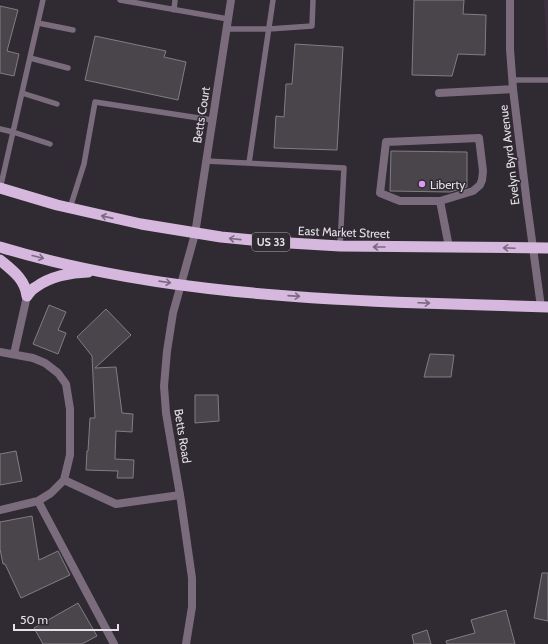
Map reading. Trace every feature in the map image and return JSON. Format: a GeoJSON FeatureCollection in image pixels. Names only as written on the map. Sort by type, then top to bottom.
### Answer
{"type":"FeatureCollection","features":[{"type":"Feature","properties":{"kind":"highway","name":"East Market Street"},"geometry":{"type":"LineString","coordinates":[[0,189],[70,208],[141,224],[195,234],[260,241],[340,246],[548,248]]}},
{"type":"Feature","properties":{"kind":"highway"},"geometry":{"type":"LineString","coordinates":[[0,247],[36,257],[107,273],[180,285],[296,296],[378,301],[544,307]]}},
{"type":"Feature","properties":{"kind":"highway"},"geometry":{"type":"LineString","coordinates":[[0,260],[21,279],[27,296]]}},
{"type":"Feature","properties":{"kind":"highway"},"geometry":{"type":"LineString","coordinates":[[27,296],[32,289],[39,284],[59,276],[83,272],[107,273]]}},
{"type":"Feature","properties":{"kind":"street","name":"Betts Court"},"geometry":{"type":"LineString","coordinates":[[195,234],[231,0]]}},
{"type":"Feature","properties":{"kind":"street","name":"Evelyn Byrd Avenue"},"geometry":{"type":"LineString","coordinates":[[510,0],[510,49],[513,89],[533,249],[544,307]]}},
{"type":"Feature","properties":{"kind":"street"},"geometry":{"type":"LineString","coordinates":[[439,93],[513,89]]}},
{"type":"Feature","properties":{"kind":"street"},"geometry":{"type":"LineString","coordinates":[[479,138],[483,171],[480,185],[473,190],[440,201],[400,200],[380,193],[386,142],[479,138]]}},
{"type":"Feature","properties":{"kind":"street"},"geometry":{"type":"LineString","coordinates":[[440,201],[449,247]]}},
{"type":"Feature","properties":{"kind":"street","name":"Betts Road"},"geometry":{"type":"LineString","coordinates":[[186,644],[192,607],[192,578],[164,386],[173,313],[195,234]]}},
{"type":"Feature","properties":{"kind":"street"},"geometry":{"type":"LineString","coordinates":[[14,354],[27,296]]}},
{"type":"Feature","properties":{"kind":"street"},"geometry":{"type":"LineString","coordinates":[[0,352],[32,358],[45,364],[58,373],[66,384],[70,409],[70,455],[64,480],[51,493],[38,501],[0,510]]}},
{"type":"Feature","properties":{"kind":"street"},"geometry":{"type":"LineString","coordinates":[[64,480],[116,504],[180,495]]}},
{"type":"Feature","properties":{"kind":"street"},"geometry":{"type":"LineString","coordinates":[[38,501],[114,644]]}},
{"type":"Feature","properties":{"kind":"lane"},"geometry":{"type":"LineString","coordinates":[[0,189],[43,0]]}},
{"type":"Feature","properties":{"kind":"lane"},"geometry":{"type":"LineString","coordinates":[[120,0],[228,19]]}},
{"type":"Feature","properties":{"kind":"lane"},"geometry":{"type":"LineString","coordinates":[[174,10],[176,0]]}},
{"type":"Feature","properties":{"kind":"lane"},"geometry":{"type":"LineString","coordinates":[[249,163],[274,0]]}},
{"type":"Feature","properties":{"kind":"lane"},"geometry":{"type":"LineString","coordinates":[[226,29],[269,29],[312,26],[313,0]]}},
{"type":"Feature","properties":{"kind":"lane"},"geometry":{"type":"LineString","coordinates":[[38,23],[73,30]]}},
{"type":"Feature","properties":{"kind":"lane"},"geometry":{"type":"LineString","coordinates":[[30,58],[68,68]]}},
{"type":"Feature","properties":{"kind":"lane"},"geometry":{"type":"LineString","coordinates":[[513,80],[548,80]]}},
{"type":"Feature","properties":{"kind":"lane"},"geometry":{"type":"LineString","coordinates":[[22,93],[57,104]]}},
{"type":"Feature","properties":{"kind":"lane"},"geometry":{"type":"LineString","coordinates":[[70,208],[84,164],[95,102],[212,120]]}},
{"type":"Feature","properties":{"kind":"lane"},"geometry":{"type":"LineString","coordinates":[[0,129],[50,144]]}},
{"type":"Feature","properties":{"kind":"lane"},"geometry":{"type":"LineString","coordinates":[[206,161],[344,168],[340,246]]}},
{"type":"Feature","properties":{"kind":"shaded area"},"geometry":{"type":"Polygon","coordinates":[[[544,0],[548,0],[548,65],[544,0]]]}},
{"type":"Feature","properties":{"kind":"building"},"geometry":{"type":"Polygon","coordinates":[[[414,0],[464,0],[463,14],[486,15],[485,55],[458,54],[452,76],[412,75],[414,0]]]}},
{"type":"Feature","properties":{"kind":"building"},"geometry":{"type":"Polygon","coordinates":[[[0,6],[18,10],[7,51],[19,54],[14,76],[0,73],[0,6]]]}},
{"type":"Feature","properties":{"kind":"building"},"geometry":{"type":"Polygon","coordinates":[[[95,36],[166,51],[164,57],[186,62],[178,100],[85,80],[95,36]]]}},
{"type":"Feature","properties":{"kind":"building"},"geometry":{"type":"Polygon","coordinates":[[[295,44],[343,47],[337,150],[274,148],[276,116],[284,117],[286,84],[292,84],[295,44]]]}},
{"type":"Feature","properties":{"kind":"building"},"geometry":{"type":"Polygon","coordinates":[[[391,151],[467,152],[467,187],[450,192],[390,191],[391,151]]]}},
{"type":"Feature","properties":{"kind":"building"},"geometry":{"type":"Polygon","coordinates":[[[49,305],[66,312],[58,330],[66,333],[58,354],[33,344],[49,305]]]}},
{"type":"Feature","properties":{"kind":"building"},"geometry":{"type":"Polygon","coordinates":[[[106,309],[131,335],[95,368],[116,367],[122,413],[133,414],[132,432],[116,431],[115,459],[134,460],[133,478],[117,478],[118,471],[86,470],[90,418],[95,418],[92,356],[77,337],[106,309]]]}},
{"type":"Feature","properties":{"kind":"building"},"geometry":{"type":"Polygon","coordinates":[[[430,354],[454,355],[451,377],[424,377],[430,354]]]}},
{"type":"Feature","properties":{"kind":"building"},"geometry":{"type":"Polygon","coordinates":[[[195,395],[218,395],[219,421],[195,423],[195,395]]]}},
{"type":"Feature","properties":{"kind":"building"},"geometry":{"type":"Polygon","coordinates":[[[16,451],[22,481],[0,485],[0,454],[16,451]]]}},
{"type":"Feature","properties":{"kind":"building"},"geometry":{"type":"Polygon","coordinates":[[[32,516],[39,560],[58,551],[70,575],[21,598],[5,564],[3,564],[0,549],[0,522],[32,516]]]}},
{"type":"Feature","properties":{"kind":"building"},"geometry":{"type":"Polygon","coordinates":[[[542,573],[548,573],[548,621],[534,618],[542,573]]]}},
{"type":"Feature","properties":{"kind":"building"},"geometry":{"type":"Polygon","coordinates":[[[78,603],[97,636],[82,644],[43,644],[34,628],[78,603]]]}},
{"type":"Feature","properties":{"kind":"building"},"geometry":{"type":"Polygon","coordinates":[[[506,610],[515,644],[447,644],[446,641],[475,633],[471,620],[506,610]]]}},
{"type":"Feature","properties":{"kind":"building"},"geometry":{"type":"Polygon","coordinates":[[[427,630],[431,644],[414,644],[412,635],[427,630]]]}},
{"type":"Feature","properties":{"kind":"place","name":"Liberty"},"geometry":{"type":"Point","coordinates":[422,184]}}]}
